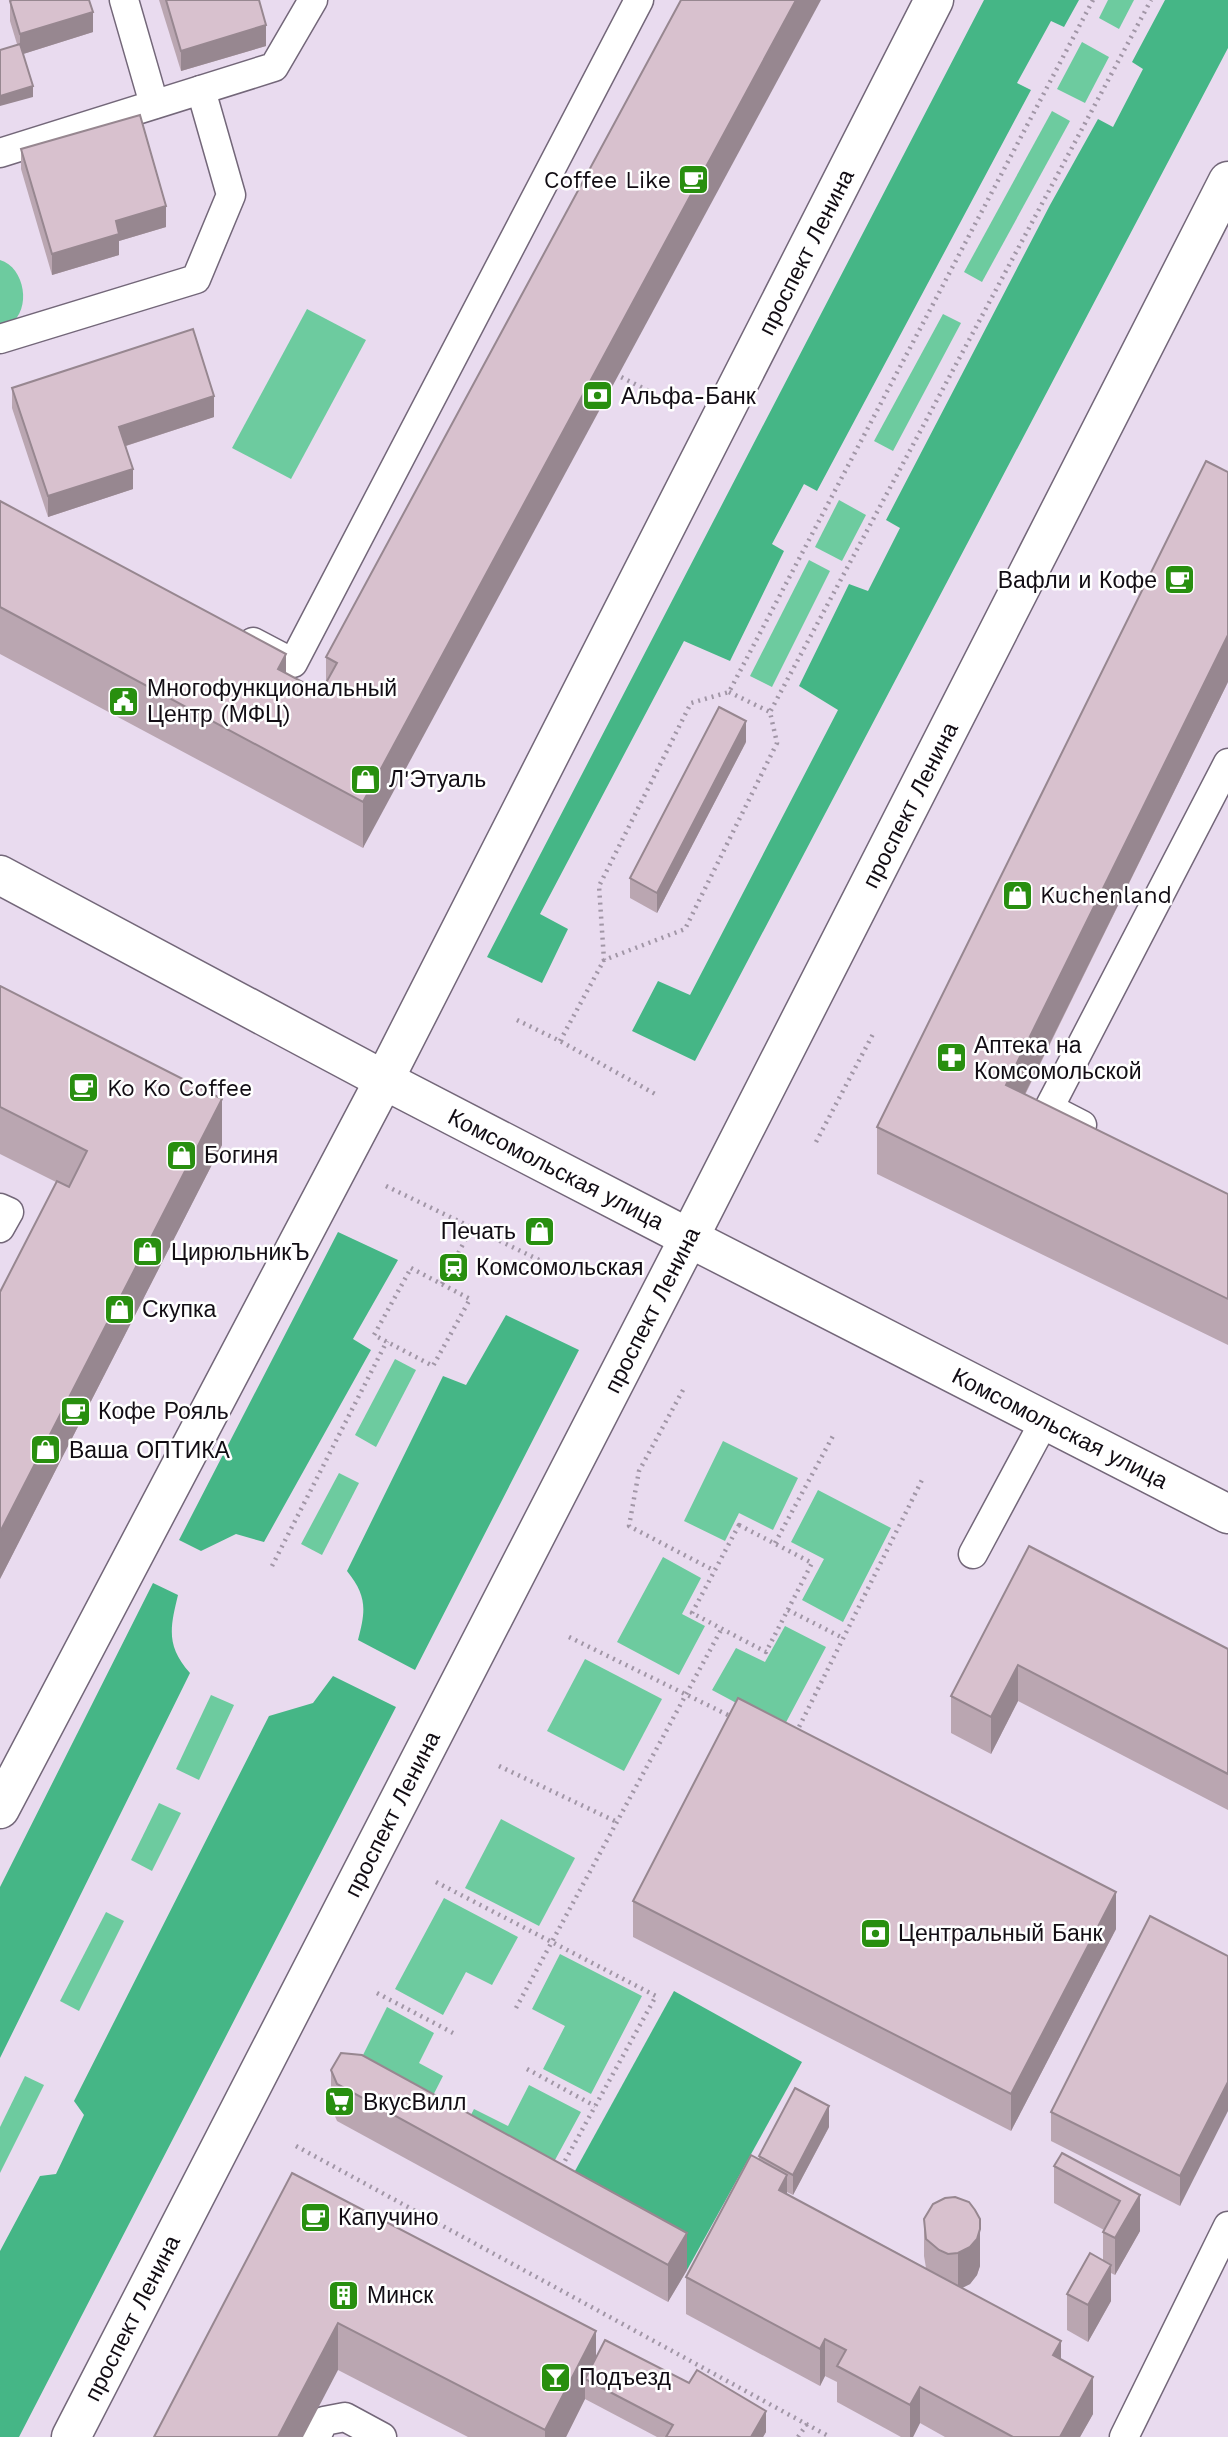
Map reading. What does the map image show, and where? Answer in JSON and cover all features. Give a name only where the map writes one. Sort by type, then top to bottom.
[{"type":"main road","name":"проспект Ленина","points":[[0,1809],[384,1080],[934,0]]},
{"type":"main road","name":"проспект Ленина","points":[[71,2437],[689,1238],[1228,181]]},
{"type":"main road","name":"Комсомольская улица","points":[[0,875],[384,1080],[1228,1514]]},
{"type":"lane","points":[[124,0],[154,104]]},
{"type":"lane","points":[[0,153],[274,67],[313,0]]},
{"type":"lane","points":[[232,631],[293,663],[639,0]]},
{"type":"lane","points":[[0,339],[196,279],[231,195],[201,90]]},
{"type":"lane","points":[[1108,1139],[1049,1108],[1228,763]]},
{"type":"lane","points":[[0,1208],[9,1212],[0,1228]]},
{"type":"lane","points":[[973,1554],[1045,1420]]},
{"type":"lane","points":[[1124,2437],[1228,2226]]},
{"type":"lane","points":[[316,2437],[324,2421],[345,2417],[382,2437]]},
{"type":"path","points":[[729,692],[1093,0]]},
{"type":"path","points":[[604,960],[685,929],[777,743],[770,712],[1151,0]]},
{"type":"path","points":[[607,370],[655,394]]},
{"type":"path","points":[[560,1041],[604,960],[599,886],[691,703],[729,692],[770,712]]},
{"type":"path","points":[[517,1020],[657,1095]]},
{"type":"path","points":[[816,1142],[873,1034]]},
{"type":"path","points":[[386,1186],[562,1271]]},
{"type":"path","points":[[442,1284],[472,1227]]},
{"type":"path","points":[[411,1268],[470,1298],[433,1366],[387,1341],[374,1335],[411,1268]]},
{"type":"path","points":[[272,1566],[387,1341]]},
{"type":"path","points":[[683,1390],[639,1471],[629,1525],[715,1571]]},
{"type":"path","points":[[775,1543],[834,1434]]},
{"type":"path","points":[[795,1734],[922,1480]]},
{"type":"path","points":[[739,1525],[812,1563],[766,1652],[692,1613],[715,1571],[739,1525]]},
{"type":"path","points":[[788,1609],[843,1638]]},
{"type":"path","points":[[516,2008],[722,1628]]},
{"type":"path","points":[[569,1637],[743,1723]]},
{"type":"path","points":[[499,1766],[617,1822]]},
{"type":"path","points":[[436,1882],[656,1996],[557,2175]]},
{"type":"path","points":[[377,1993],[453,2033]]},
{"type":"path","points":[[527,2069],[595,2106]]},
{"type":"path","points":[[296,2146],[830,2437]]},
{"type":"path","points":[[798,2437],[807,2424]]},
{"type":"green space","points":[[984,0],[1079,0],[1064,27],[1051,21],[1017,83],[1031,90],[817,491],[804,484],[772,544],[784,551],[730,661],[684,641],[540,914],[568,929],[542,983],[487,957]]},
{"type":"green space","points":[[1108,0],[1134,0],[1119,29],[1099,18]]},
{"type":"green space","points":[[1165,0],[1228,0],[1228,48],[695,1061],[632,1031],[658,981],[690,995],[838,710],[799,686],[849,584],[868,591],[900,528],[886,520],[1050,205],[1098,119],[1113,127],[1143,69],[1132,62]]},
{"type":"green space","points":[[1082,42],[1109,57],[1085,103],[1057,89]]},
{"type":"green space","points":[[1052,111],[1070,121],[982,282],[964,272]]},
{"type":"green space","points":[[0,260],[15,271],[23,289],[23,299],[17,318],[0,329]]},
{"type":"green space","points":[[307,309],[366,340],[291,479],[232,448]]},
{"type":"green space","points":[[943,314],[961,323],[893,451],[874,441]]},
{"type":"green space","points":[[839,500],[866,515],[842,561],[815,547]]},
{"type":"green space","points":[[809,560],[830,571],[772,687],[750,676]]},
{"type":"green space","points":[[338,1232],[398,1260],[353,1339],[371,1350],[264,1542],[236,1534],[201,1551],[179,1540]]},
{"type":"green space","points":[[506,1315],[579,1350],[415,1670],[358,1640],[363,1604],[358,1588],[347,1571],[443,1376],[466,1385]]},
{"type":"green space","points":[[395,1359],[416,1370],[376,1447],[355,1435]]},
{"type":"green space","points":[[723,1441],[798,1478],[773,1530],[739,1513],[725,1541],[684,1521]]},
{"type":"green space","points":[[339,1473],[359,1483],[322,1555],[301,1544]]},
{"type":"green space","points":[[818,1490],[891,1528],[843,1622],[802,1600],[824,1559],[791,1542]]},
{"type":"green space","points":[[663,1557],[701,1578],[682,1614],[705,1626],[679,1675],[617,1642]]},
{"type":"green space","points":[[153,1583],[178,1595],[172,1636],[177,1654],[190,1673],[0,2058],[0,1887]]},
{"type":"green space","points":[[785,1626],[826,1647],[783,1728],[712,1690],[736,1648],[765,1662]]},
{"type":"green space","points":[[585,1659],[662,1699],[624,1771],[547,1731]]},
{"type":"green space","points":[[333,1676],[396,1707],[19,2437],[0,2437],[0,2251],[40,2176],[56,2174],[84,2115],[74,2101],[269,1716],[313,1703]]},
{"type":"green space","points":[[211,1695],[234,1705],[199,1780],[176,1769]]},
{"type":"green space","points":[[159,1803],[181,1813],[152,1871],[131,1860]]},
{"type":"green space","points":[[501,1819],[575,1858],[539,1926],[465,1888]]},
{"type":"green space","points":[[444,1898],[518,1937],[492,1985],[466,1972],[443,2015],[395,1989]]},
{"type":"green space","points":[[106,1912],[124,1921],[79,2011],[60,2001]]},
{"type":"green space","points":[[560,1954],[642,1996],[591,2094],[543,2069],[565,2026],[532,2009]]},
{"type":"green space","points":[[674,1991],[802,2062],[687,2270],[559,2200]]},
{"type":"green space","points":[[387,2007],[434,2033],[419,2063],[443,2076],[423,2115],[350,2081]]},
{"type":"green space","points":[[25,2076],[44,2085],[0,2173],[0,2127]]},
{"type":"green space","points":[[529,2085],[581,2112],[542,2184],[458,2140],[474,2109],[508,2126]]},
{"type":"building","points":[[89,0],[93,12],[20,34],[10,1]]},
{"type":"building","points":[[166,0],[259,0],[266,25],[181,51]]},
{"type":"building","points":[[681,0],[796,0],[363,802],[0,607],[0,501],[286,654],[278,669],[321,692],[337,663],[326,657]]},
{"type":"building","points":[[20,44],[33,86],[0,96],[0,50]]},
{"type":"building","points":[[140,115],[166,206],[116,221],[119,234],[52,254],[21,149]]},
{"type":"building","points":[[193,329],[214,396],[119,427],[133,469],[48,496],[12,388]]},
{"type":"building","points":[[1206,461],[1228,472],[1228,635],[1006,1085],[1228,1194],[1228,1299],[877,1127]]},
{"type":"building","points":[[719,707],[746,721],[657,893],[630,878]]},
{"type":"building","points":[[0,986],[222,1099],[0,1532],[0,1292],[57,1181],[69,1187],[87,1151],[0,1107]]},
{"type":"building","points":[[1029,1546],[1228,1649],[1228,1774],[1018,1665],[991,1717],[951,1696]]},
{"type":"building","name":"Центральный Банк","points":[[738,1698],[1116,1892],[1011,2094],[633,1901]]},
{"type":"building","points":[[1150,1916],[1228,1956],[1228,2082],[1180,2176],[1051,2112]]},
{"type":"building","points":[[341,2053],[362,2055],[687,2233],[668,2265],[337,2084],[331,2070]]},
{"type":"building","points":[[795,2088],[829,2106],[793,2175],[759,2156]]},
{"type":"building","points":[[1062,2153],[1140,2195],[1115,2238],[1103,2232],[1120,2201],[1054,2166]]},
{"type":"building","points":[[751,2155],[787,2175],[779,2190],[1061,2341],[1053,2355],[1093,2377],[1060,2437],[1013,2437],[920,2387],[910,2405],[837,2366],[846,2350],[825,2339],[820,2349],[686,2277]]},
{"type":"building","name":"Минск","points":[[292,2173],[596,2331],[545,2430],[338,2323],[278,2437],[154,2437]]},
{"type":"building","points":[[955,2197],[969,2202],[980,2219],[980,2229],[977,2239],[970,2247],[948,2254],[926,2239],[924,2219],[933,2204]]},
{"type":"building","points":[[1090,2253],[1111,2265],[1088,2305],[1067,2294]]},
{"type":"building","points":[[605,2340],[689,2383],[697,2370],[766,2411],[751,2437],[666,2437],[673,2425],[585,2379]]},
{"type":"place","name":"Coffee Like","points":[[694,180]]},
{"type":"place","name":"Альфа-Банк","points":[[598,396]]},
{"type":"place","name":"Вафли и Кофе","points":[[1180,580]]},
{"type":"place","name":"Многофункциональный Центр (МФЦ)","points":[[124,701]]},
{"type":"place","name":"Л'Этуаль","points":[[366,779]]},
{"type":"place","name":"Kuchenland","points":[[1017,895]]},
{"type":"place","name":"Аптека на Комсомольской","points":[[951,1058]]},
{"type":"place","name":"Ko Ko Coffee","points":[[84,1088]]},
{"type":"place","name":"Богиня","points":[[181,1155]]},
{"type":"place","name":"Печать","points":[[539,1231]]},
{"type":"place","name":"ЦирюльникЪ","points":[[148,1252]]},
{"type":"place","name":"Комсомольская","points":[[453,1267]]},
{"type":"place","name":"Скупка","points":[[119,1309]]},
{"type":"place","name":"Кофе Рояль","points":[[75,1411]]},
{"type":"place","name":"Ваша ОПТИКА","points":[[46,1450]]},
{"type":"place","name":"Центральный Банк","points":[[875,1933]]},
{"type":"place","name":"ВкусВилл","points":[[340,2102]]},
{"type":"place","name":"Капучино","points":[[315,2217]]},
{"type":"place","name":"Минск","points":[[344,2295]]},
{"type":"place","name":"Подъезд","points":[[556,2377]]}]
